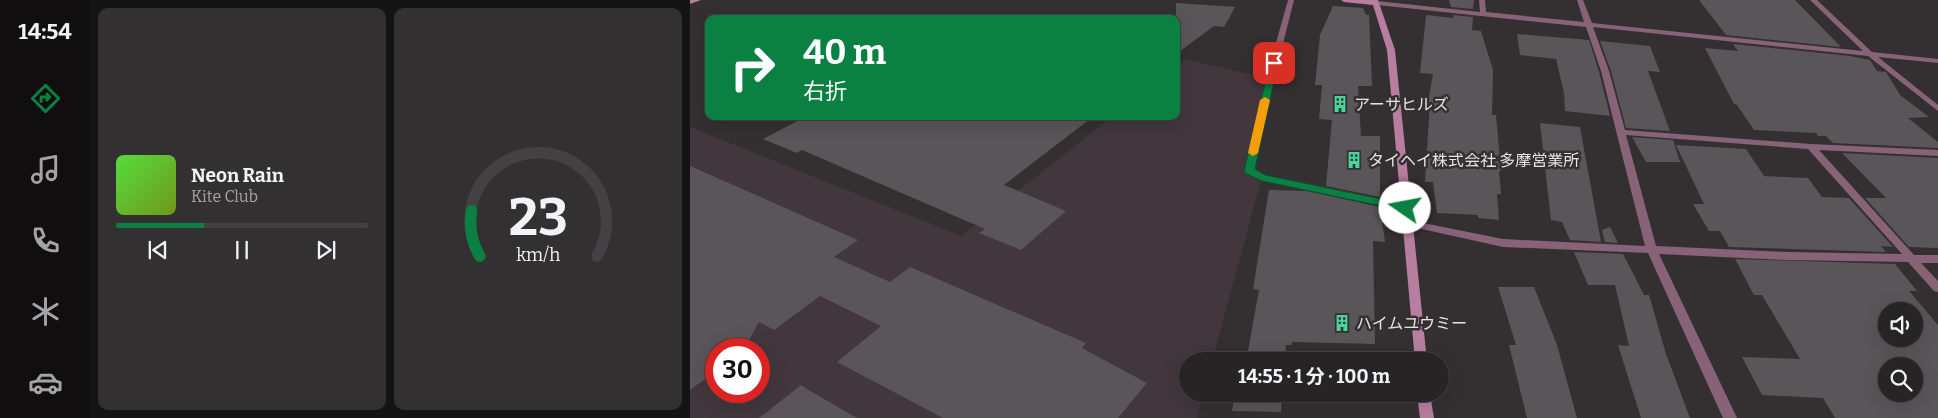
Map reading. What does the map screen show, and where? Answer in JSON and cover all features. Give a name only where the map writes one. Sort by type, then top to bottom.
[{"type":"street","points":[[690,2],[698,0]]},
{"type":"street","points":[[1290,0],[1249,171],[1262,177],[1405,208]]},
{"type":"street","points":[[1344,0],[1938,61]]},
{"type":"street","points":[[1482,0],[1483,13]]},
{"type":"street","points":[[1580,0],[1590,24],[1622,132],[1652,251],[1730,418]]},
{"type":"street","points":[[1814,0],[1871,55],[1938,109]]},
{"type":"street","points":[[1376,2],[1391,50],[1420,352]]},
{"type":"street","points":[[1622,132],[1811,147],[1938,153]]},
{"type":"street","points":[[1811,147],[1938,288]]},
{"type":"street","points":[[1408,223],[1503,243],[1787,256],[1938,259]]},
{"type":"street","points":[[1425,402],[1427,418]]},
{"type":"shaded area","points":[[1185,59],[1270,79],[1249,170],[1262,177],[1214,352],[1179,352],[1179,402],[1201,402],[1197,418],[690,418],[690,127],[961,236],[1108,120],[1180,120],[1180,63]]},
{"type":"building","points":[[1449,0],[1474,0],[1473,9],[1451,7]]},
{"type":"building","points":[[1699,0],[1795,0],[1841,47],[1726,35]]},
{"type":"building","points":[[1176,3],[1235,7],[1224,27],[1214,26],[1180,51],[1180,15],[1176,15]]},
{"type":"building","points":[[1333,6],[1363,8],[1366,15],[1369,15],[1372,86],[1358,86],[1361,136],[1380,136],[1380,197],[1326,186],[1332,120],[1319,119],[1322,85],[1315,85],[1320,35]]},
{"type":"building","points":[[1426,15],[1453,18],[1453,15],[1473,17],[1472,30],[1481,31],[1493,70],[1492,115],[1496,115],[1501,171],[1499,171],[1501,194],[1497,194],[1499,220],[1478,218],[1478,215],[1437,213],[1433,182],[1425,182],[1430,102],[1428,102],[1433,74],[1420,73]]},
{"type":"building","points":[[1517,34],[1589,40],[1610,116],[1565,111],[1564,93],[1556,59],[1520,55]]},
{"type":"building","points":[[1600,41],[1650,46],[1660,72],[1648,71],[1670,131],[1626,128],[1611,71]]},
{"type":"building","points":[[1733,44],[1850,56],[1870,60],[1877,71],[1886,72],[1900,95],[1929,117],[1908,118],[1938,142],[1938,148],[1833,143],[1826,136],[1818,136],[1816,133],[1754,130],[1737,105],[1734,104],[1705,48],[1738,51]]},
{"type":"building","points":[[799,120],[1089,120],[1004,185],[1066,211],[1021,250],[979,233],[985,229],[802,150],[797,153],[763,139]]},
{"type":"building","points":[[1540,123],[1580,127],[1601,242],[1570,240],[1562,222],[1551,220]]},
{"type":"building","points":[[1632,137],[1673,140],[1680,162],[1646,162]]},
{"type":"building","points":[[1676,145],[1746,149],[1764,176],[1808,178],[1822,197],[1849,198],[1893,247],[1881,246],[1886,252],[1729,247],[1720,231],[1709,231],[1693,204],[1704,204]]},
{"type":"building","points":[[1842,153],[1938,158],[1938,248],[1909,247],[1865,198],[1886,198]]},
{"type":"building","points":[[690,166],[858,240],[834,257],[890,282],[910,267],[1086,343],[1082,348],[1147,383],[1118,418],[943,418],[837,362],[881,326],[820,296],[774,330],[759,322],[750,338],[705,338],[705,379],[690,390]]},
{"type":"building","points":[[1269,190],[1307,191],[1380,207],[1385,242],[1373,241],[1375,344],[1292,342],[1292,345],[1286,345],[1286,352],[1241,352],[1248,351],[1259,290],[1253,289]]},
{"type":"building","points":[[1610,227],[1618,243],[1605,242],[1602,230]]},
{"type":"building","points":[[1574,252],[1623,254],[1644,295],[1649,295],[1666,354],[1690,418],[1641,418],[1618,345],[1629,346],[1615,285],[1588,285]]},
{"type":"building","points":[[1735,259],[1895,264],[1917,291],[1909,291],[1918,302],[1878,302],[1878,347],[1923,347],[1923,307],[1938,325],[1938,418],[1835,418],[1823,398],[1762,395],[1742,357],[1800,359],[1762,295],[1754,295]]},
{"type":"building","points":[[1498,287],[1534,287],[1557,345],[1577,418],[1527,418],[1509,345],[1516,345]]},
{"type":"building","points":[[801,385],[812,392],[857,418],[759,418]]},
{"type":"building","points":[[1234,402],[1282,402],[1281,412],[1232,411]]},
{"type":"slow traffic","points":[[1253,153],[1265,100]]},
{"type":"place","name":"アーサヒルズ","points":[[1340,104]]},
{"type":"place","name":"タイヘイ株式会社 多摩営業所","points":[[1354,160]]},
{"type":"place","name":"ハイムユウミー","points":[[1342,323]]},
{"type":"route","points":[[1274,63],[1249,171],[1262,177],[1405,208]]}]
